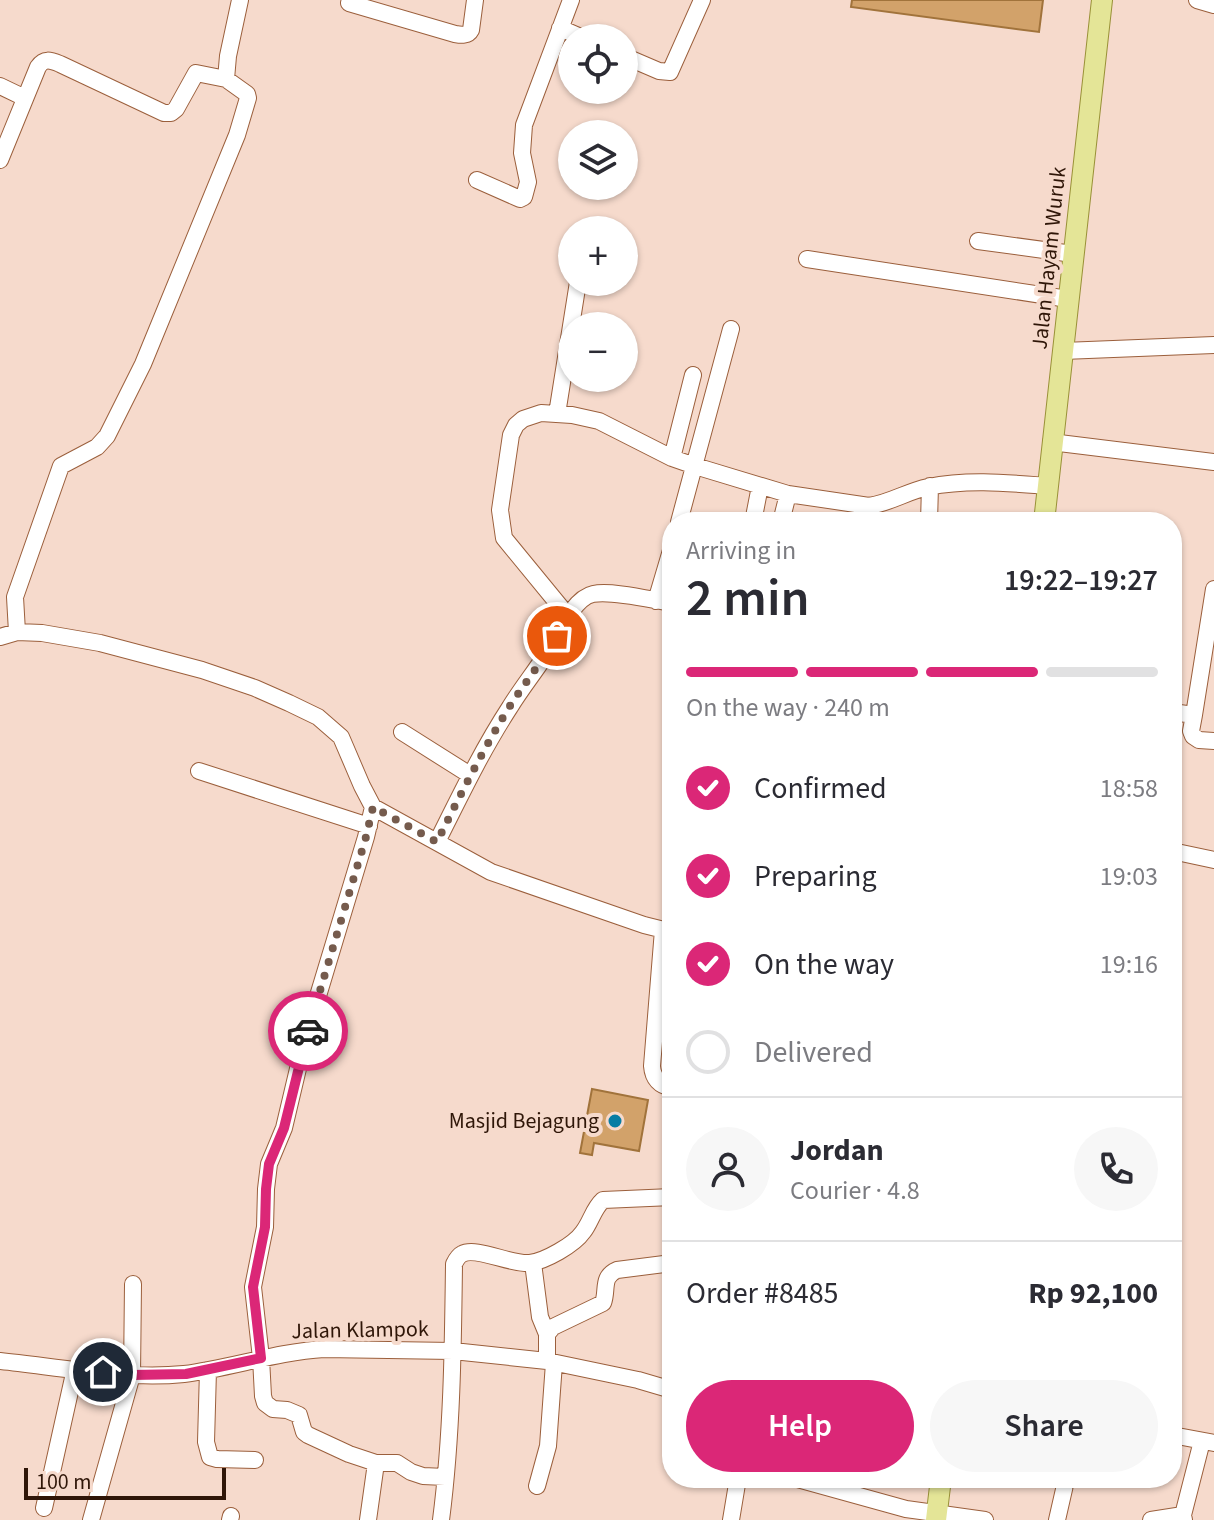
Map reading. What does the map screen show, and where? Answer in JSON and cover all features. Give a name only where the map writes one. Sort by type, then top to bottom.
[{"type":"main road","name":"Jalan Hayam Wuruk","points":[[1045,512],[1102,0]]},
{"type":"main road","points":[[936,1517],[940,1488]]},
{"type":"street","points":[[226,79],[240,0]]},
{"type":"street","points":[[346,1],[464,35],[471,30],[475,0]]},
{"type":"street","points":[[562,24],[571,0]]},
{"type":"street","points":[[638,62],[666,73],[671,71],[702,0]]},
{"type":"street","points":[[1197,0],[1214,5]]},
{"type":"street","points":[[477,180],[520,199],[524,197],[528,180],[522,153],[523,132],[558,34]]},
{"type":"street","points":[[0,160],[42,61],[49,60],[164,113],[176,109],[195,73],[226,79],[247,94],[237,135],[143,364],[107,436],[97,447],[61,466],[15,597],[17,632]]},
{"type":"street","points":[[0,86],[25,98]]},
{"type":"street","points":[[978,241],[1073,254]]},
{"type":"street","points":[[807,259],[1068,299]]},
{"type":"street","points":[[557,414],[576,296]]},
{"type":"street","points":[[682,512],[731,329]]},
{"type":"street","points":[[1063,351],[1214,345]]},
{"type":"street","points":[[672,458],[693,375]]},
{"type":"street","points":[[568,616],[504,538],[500,510],[511,435],[516,425],[532,415],[557,414],[599,421],[672,458],[695,466],[788,494],[869,506],[930,486],[983,481],[1047,486]]},
{"type":"street","points":[[1051,442],[1214,462]]},
{"type":"street","points":[[755,512],[760,486]]},
{"type":"street","points":[[929,512],[930,486]]},
{"type":"street","points":[[784,512],[788,494]]},
{"type":"street","points":[[1214,589],[1191,731],[1199,740],[1214,741]]},
{"type":"street","points":[[437,842],[470,775],[510,707],[546,656],[568,616],[584,598],[592,594],[611,594],[662,602]]},
{"type":"street","points":[[0,637],[17,632],[60,635],[152,656],[255,688],[289,703],[318,717],[341,737],[373,807],[491,872],[662,930]]},
{"type":"street","points":[[1182,713],[1194,715]]},
{"type":"street","points":[[402,732],[470,775]]},
{"type":"street","points":[[199,771],[369,826]]},
{"type":"street","points":[[373,807],[305,1039],[284,1128],[269,1164],[265,1227],[253,1287],[263,1396],[265,1403],[273,1409],[299,1415],[304,1432],[308,1435],[349,1454],[376,1463],[400,1463],[411,1472],[423,1476],[445,1477]]},
{"type":"street","points":[[1182,853],[1214,860]]},
{"type":"street","points":[[662,982],[652,1074],[662,1085]]},
{"type":"street","points":[[441,1520],[453,1351],[454,1264],[459,1256],[474,1252],[533,1263],[564,1248],[584,1232],[603,1200],[662,1197]]},
{"type":"street","points":[[533,1263],[550,1362],[548,1446],[537,1486]]},
{"type":"street","points":[[547,1334],[553,1327],[603,1303],[606,1278],[610,1273],[662,1264]]},
{"type":"street","points":[[91,1520],[132,1375],[133,1284]]},
{"type":"street","name":"Jalan Klampok","points":[[0,1361],[132,1375],[163,1375],[208,1370],[303,1350],[453,1351],[550,1362],[662,1387]]},
{"type":"street","points":[[44,1508],[75,1369]]},
{"type":"street","points":[[208,1370],[206,1442],[210,1457],[255,1460]]},
{"type":"street","points":[[1151,1520],[1183,1517],[1208,1442],[1182,1437]]},
{"type":"street","points":[[368,1520],[376,1463]]},
{"type":"street","points":[[731,1520],[736,1488]]},
{"type":"street","points":[[829,1488],[936,1517],[985,1520]]},
{"type":"street","points":[[1057,1520],[1064,1488]]},
{"type":"building","points":[[852,0],[1043,0],[1039,32],[851,7]]},
{"type":"building","name":"Masjid Bejagung","points":[[592,1089],[648,1100],[639,1151],[594,1143],[592,1155],[580,1153]]},
{"type":"way so far","points":[[308,1031],[373,807],[437,842],[470,775],[557,636]]},
{"type":"place","name":"Masjid Bejagung","points":[[615,1121]]},
{"type":"route","points":[[103,1372],[186,1374],[261,1358],[253,1287],[267,1212],[269,1164],[284,1128],[308,1031]]}]
